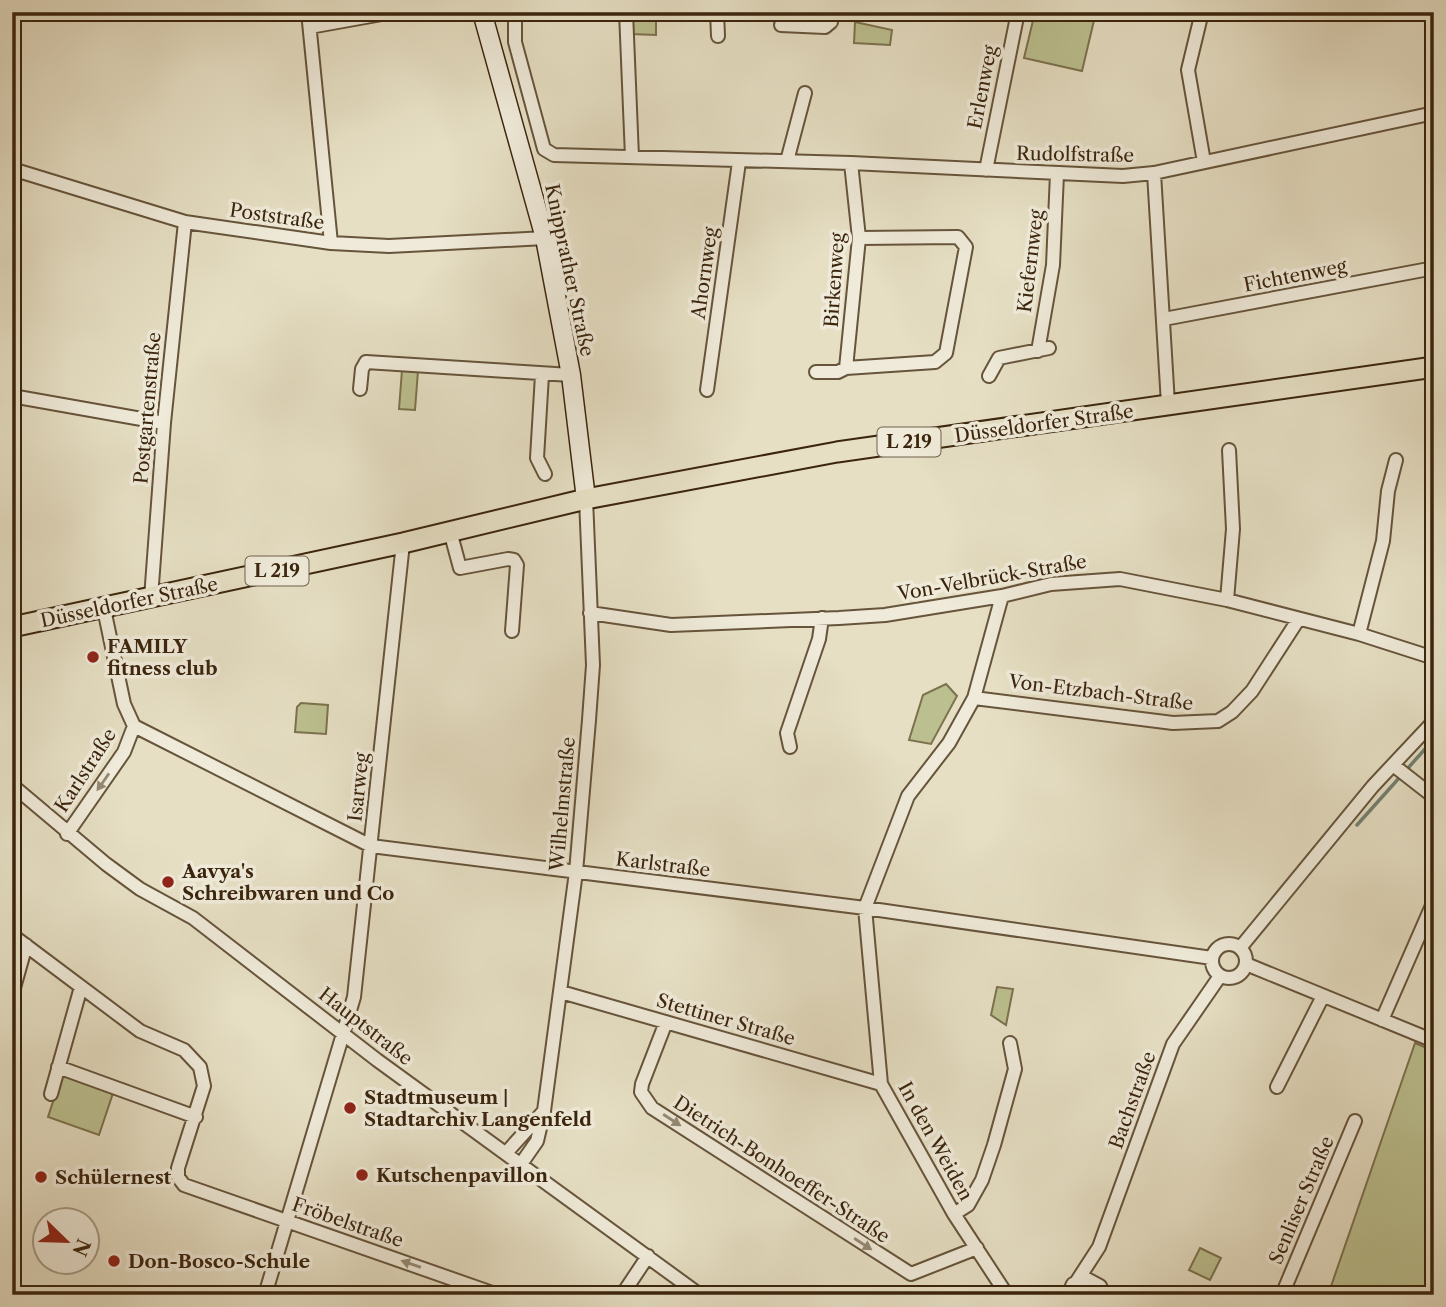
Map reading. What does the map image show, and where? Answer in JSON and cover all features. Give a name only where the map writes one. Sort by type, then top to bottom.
[{"type":"main road","name":"Knipprather Straße","points":[[482,12],[545,238],[571,375],[586,499]]},
{"type":"main road","name":"Düsseldorfer Straße","points":[[12,627],[403,543],[586,499],[837,452],[1434,367]]},
{"type":"street","points":[[308,12],[331,243]]},
{"type":"street","points":[[310,27],[393,12]]},
{"type":"street","name":"Rudolfstraße","points":[[515,12],[515,42],[544,149],[554,155],[851,163],[1123,176],[1154,173],[1434,113]]},
{"type":"street","points":[[625,12],[632,157]]},
{"type":"street","points":[[717,12],[718,36]]},
{"type":"street","points":[[781,25],[825,27],[831,22],[829,12]]},
{"type":"street","name":"Erlenweg","points":[[986,170],[1018,12]]},
{"type":"street","points":[[1202,12],[1188,71],[1204,162]]},
{"type":"street","points":[[787,161],[805,93]]},
{"type":"street","name":"Ahornweg","points":[[707,390],[739,162]]},
{"type":"street","name":"Birkenweg","points":[[846,368],[859,237],[851,163]]},
{"type":"street","name":"Poststraße","points":[[12,169],[185,222],[331,243],[389,246],[545,238]]},
{"type":"street","points":[[1154,173],[1168,404]]},
{"type":"street","name":"Kiefernweg","points":[[989,376],[999,358],[1044,350],[1053,265],[1057,174]]},
{"type":"street","name":"Postgartenstraße","points":[[151,598],[164,423],[185,222]]},
{"type":"street","points":[[816,372],[935,362],[946,354],[966,247],[958,237],[859,237]]},
{"type":"street","name":"Fichtenweg","points":[[1164,319],[1434,268]]},
{"type":"street","points":[[359,389],[362,369],[366,362],[571,375]]},
{"type":"street","points":[[542,374],[537,458],[545,474]]},
{"type":"street","points":[[12,396],[164,423]]},
{"type":"street","points":[[1227,600],[1233,529],[1229,450]]},
{"type":"street","points":[[1359,634],[1380,554],[1388,491],[1396,460]]},
{"type":"street","name":"Wilhelmstraße","points":[[521,1164],[537,1140],[544,1111],[576,872],[593,665],[586,499]]},
{"type":"street","points":[[450,531],[460,568],[514,560],[517,565],[512,631]]},
{"type":"street","name":"Isarweg","points":[[265,1295],[354,998],[403,543]]},
{"type":"street","name":"Von-Velbrück-Straße","points":[[590,613],[671,625],[885,615],[1002,596],[1051,584],[1096,579],[1123,580],[1227,600],[1359,634],[1434,658]]},
{"type":"street","points":[[865,908],[908,796],[949,743],[975,698],[1002,596]]},
{"type":"street","name":"Karlstraße","points":[[104,609],[124,704],[134,726],[371,846],[865,908],[1212,958]]},
{"type":"street","points":[[790,747],[787,733],[820,639],[822,618]]},
{"type":"street","name":"Von-Etzbach-Straße","points":[[975,698],[1172,723],[1218,721],[1233,712],[1252,691],[1298,620]]},
{"type":"street","points":[[1240,948],[1434,720]]},
{"type":"street","name":"Karlstraße","points":[[66,834],[124,752],[134,726]]},
{"type":"street","points":[[1393,765],[1434,797]]},
{"type":"street","name":"Hauptstraße","points":[[12,785],[66,834],[140,889],[194,918],[345,1034],[700,1295]]},
{"type":"street","points":[[1382,1020],[1434,901]]},
{"type":"street","name":"In den Weiden","points":[[865,908],[881,1084],[954,1214],[1007,1295]]},
{"type":"street","points":[[12,935],[140,1031],[175,1045],[195,1060],[203,1076],[204,1086],[196,1117],[58,1067]]},
{"type":"street","points":[[12,995],[26,945]]},
{"type":"street","points":[[1240,948],[1223,945],[1212,958],[1212,965],[1220,975],[1227,978],[1239,975],[1246,964]]},
{"type":"street","points":[[1240,948],[1246,964],[1434,1041]]},
{"type":"street","name":"Bachstraße","points":[[1068,1295],[1099,1247],[1173,1044],[1220,975]]},
{"type":"street","points":[[51,1094],[81,987]]},
{"type":"street","name":"Stettiner Straße","points":[[561,992],[881,1084]]},
{"type":"street","points":[[1277,1087],[1323,996]]},
{"type":"street","name":"Dietrich-Bonhoeffer-Straße","points":[[666,1022],[642,1084],[641,1092],[652,1108],[911,1274],[977,1248]]},
{"type":"street","points":[[954,1214],[968,1205],[982,1180],[994,1145],[1015,1069],[1010,1043]]},
{"type":"street","points":[[506,1153],[544,1111]]},
{"type":"street","name":"Fröbelstraße","points":[[196,1117],[177,1173],[184,1185],[498,1295]]},
{"type":"street","name":"Senliser Straße","points":[[1282,1295],[1354,1121]]},
{"type":"street","name":"Bachstraße","points":[[1099,1247],[1104,1292]]},
{"type":"street","points":[[622,1295],[648,1256]]},
{"type":"street","points":[[1077,1281],[1091,1280],[1104,1292]]},
{"type":"green space","points":[[631,12],[656,12],[656,35],[631,34]]},
{"type":"green space","points":[[1035,12],[1096,12],[1082,71],[1024,58]]},
{"type":"green space","points":[[855,22],[892,30],[890,45],[854,43]]},
{"type":"green space","points":[[402,370],[418,371],[415,410],[399,409]]},
{"type":"green space","points":[[946,684],[957,696],[931,744],[909,740],[923,695]]},
{"type":"green space","points":[[301,703],[328,705],[326,734],[295,732],[297,707]]},
{"type":"green space","points":[[997,987],[1013,989],[1006,1025],[991,1015]]},
{"type":"green space","points":[[1415,1043],[1434,1051],[1434,1295],[1328,1295]]},
{"type":"green space","points":[[62,1074],[113,1093],[99,1135],[48,1117]]},
{"type":"green space","points":[[1200,1248],[1221,1258],[1210,1280],[1189,1270]]},
{"type":"waterway","points":[[1357,825],[1434,739]]},
{"type":"place","name":"FAMILY fitness club","points":[[93,657]]},
{"type":"place","name":"Aavya's Schreibwaren und Co","points":[[168,882]]},
{"type":"place","name":"Stadtmuseum | Stadtarchiv Langenfeld","points":[[350,1108]]},
{"type":"place","name":"Kutschenpavillon","points":[[362,1175]]},
{"type":"place","name":"Schülernest","points":[[41,1177]]},
{"type":"place","name":"Don-Bosco-Schule","points":[[114,1261]]}]
